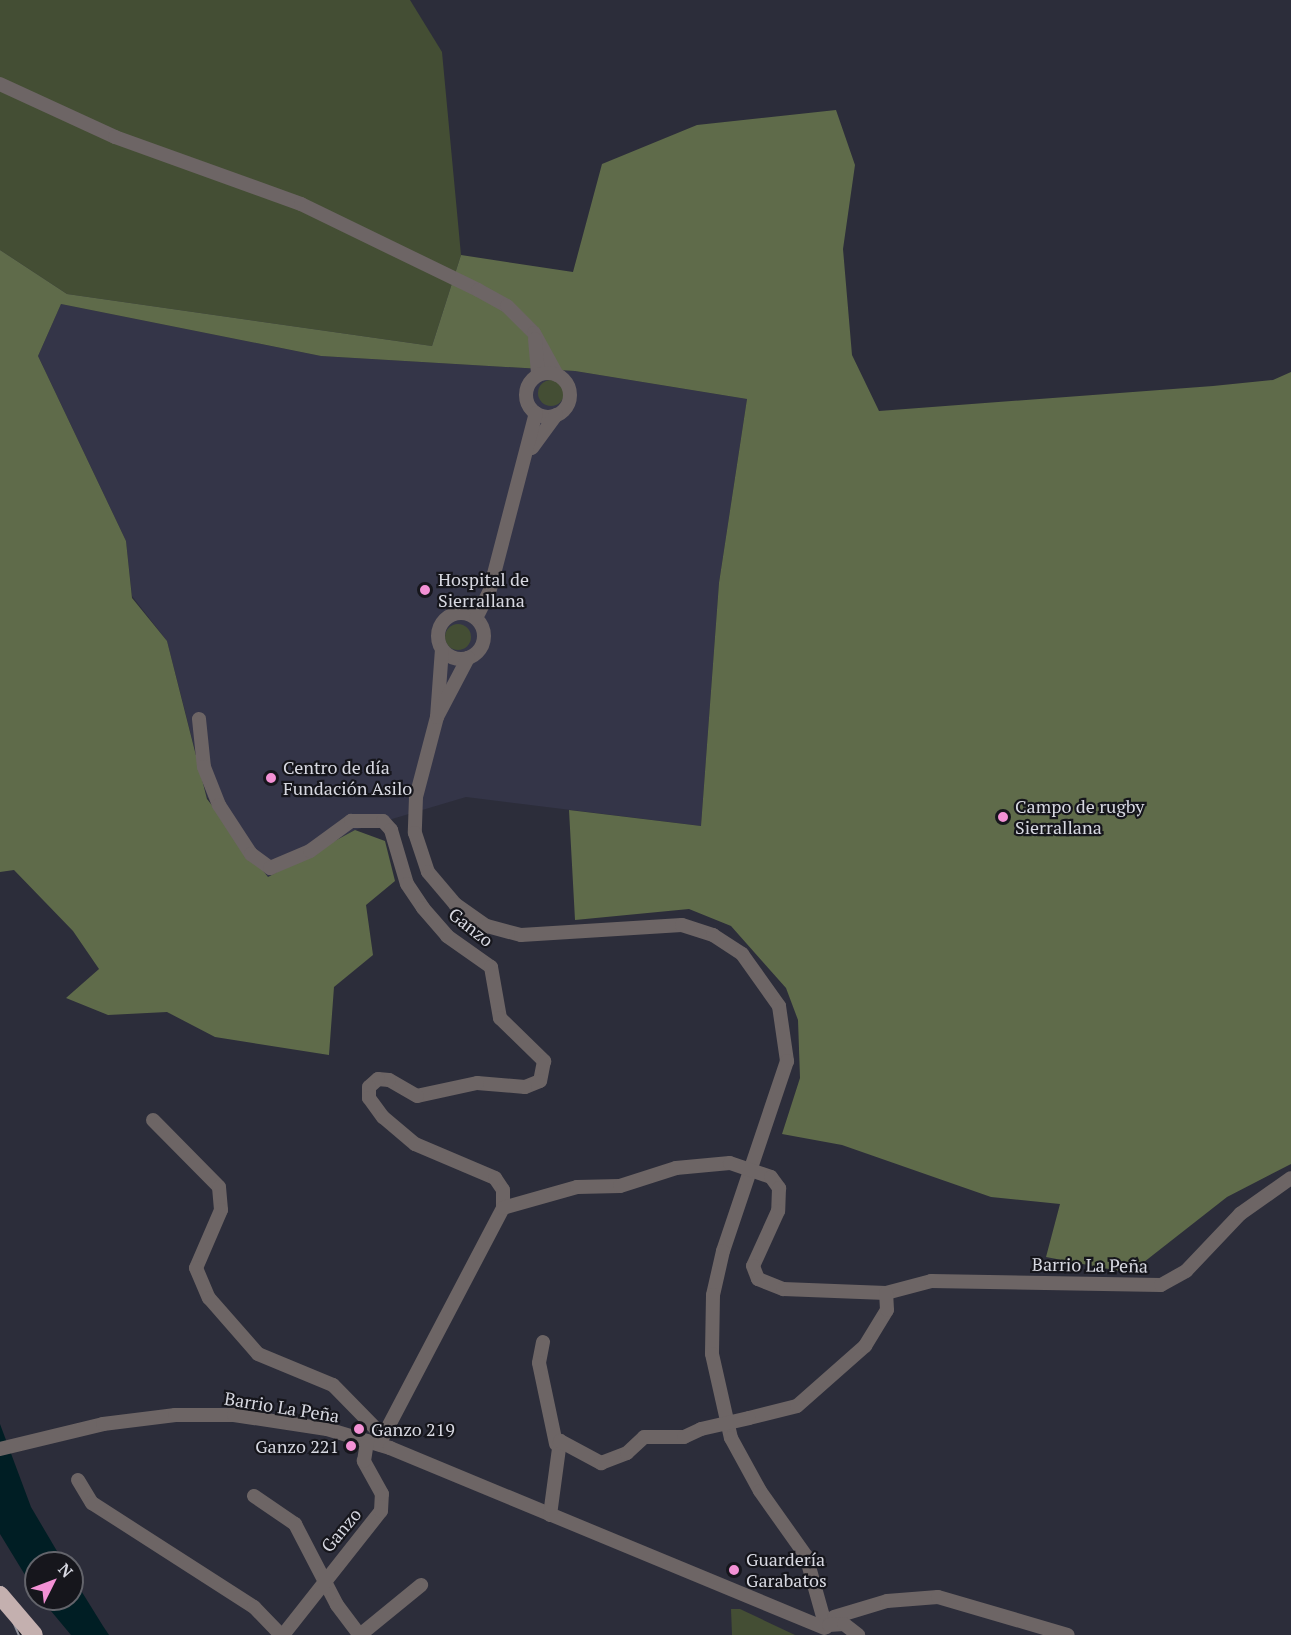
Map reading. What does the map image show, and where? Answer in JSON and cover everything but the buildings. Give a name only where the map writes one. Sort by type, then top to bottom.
[{"type":"highway","points":[[0,1595],[34,1635]]},
{"type":"street","points":[[0,84],[115,137],[301,204],[507,306],[534,333],[557,375],[567,384],[570,398],[523,459]]},
{"type":"street","points":[[437,717],[468,658],[484,639],[476,618],[489,593],[536,413],[526,395],[538,375],[534,333]]},
{"type":"street","points":[[538,375],[557,375]]},
{"type":"street","points":[[536,413],[556,415]]},
{"type":"street","points":[[476,618],[459,612],[447,616],[438,632],[441,656],[437,717],[416,796],[415,833],[428,872],[455,904],[487,926],[521,934],[682,925],[713,935],[765,979],[779,1006],[788,1044],[783,1080],[713,1295],[715,1379],[731,1438],[806,1556],[819,1595],[826,1627]]},
{"type":"street","points":[[441,656],[468,658]]},
{"type":"street","name":"Ganzo","points":[[199,719],[204,767],[219,805],[260,863],[270,868],[292,860],[351,821],[383,821],[391,830],[407,884],[423,908],[447,936],[491,967],[496,1011],[511,1033],[544,1061],[540,1080],[525,1087],[477,1083],[417,1096],[389,1080],[378,1079],[369,1087],[383,1117],[415,1144],[495,1178],[503,1190],[503,1208],[364,1461],[384,1503],[282,1635]]},
{"type":"street","points":[[153,1119],[219,1188],[221,1210],[196,1268],[209,1298],[258,1354],[333,1385],[377,1440]]},
{"type":"street","points":[[503,1208],[577,1187],[645,1182],[705,1162],[753,1168]]},
{"type":"street","name":"Barrio La Peña","points":[[753,1168],[771,1177],[781,1198],[753,1266],[758,1280],[783,1289],[886,1293],[931,1281],[1161,1284],[1186,1271],[1240,1214],[1291,1178]]},
{"type":"street","points":[[556,1444],[564,1440],[593,1462],[608,1462],[644,1437],[684,1437],[702,1429],[797,1406],[865,1346],[887,1310],[886,1293]]},
{"type":"street","points":[[543,1342],[539,1363],[556,1444],[558,1484],[550,1515]]},
{"type":"street","name":"Barrio La Peña","points":[[0,1449],[67,1432],[207,1414],[234,1415],[377,1440],[777,1610],[826,1627]]},
{"type":"street","points":[[78,1480],[92,1503],[254,1607],[282,1635]]},
{"type":"street","name":"Ganzo","points":[[254,1496],[295,1524],[327,1576]]},
{"type":"street","points":[[327,1576],[337,1605],[360,1635],[421,1585]]},
{"type":"street","points":[[798,1617],[819,1595]]},
{"type":"street","points":[[826,1627],[887,1601],[938,1597],[1068,1635]]},
{"type":"street","name":"Barrio La Peña","points":[[777,1610],[826,1627]]},
{"type":"street","points":[[826,1627],[858,1635]]},
{"type":"shaded area","points":[[0,0],[410,0],[442,52],[461,255],[432,346],[67,294],[0,250]]},
{"type":"shaded area","name":"Hospital de Sierrallana","points":[[61,304],[321,356],[575,371],[747,399],[719,583],[701,826],[466,797],[355,830],[268,877],[207,797],[167,641],[132,596],[126,541],[38,356]]},
{"type":"shaded area","points":[[551,380],[560,384],[564,393],[560,402],[551,406],[542,402],[538,393],[542,384]]},
{"type":"shaded area","points":[[458,624],[468,627],[471,637],[468,647],[458,650],[448,647],[445,637],[448,627]]},
{"type":"shaded area","points":[[0,1424],[31,1507],[57,1551],[24,1551],[24,1573],[0,1534]]},
{"type":"shaded area","points":[[84,1595],[109,1635],[71,1635],[51,1611],[84,1611]]},
{"type":"shaded area","points":[[731,1609],[740,1609],[795,1635],[732,1635]]},
{"type":"green space","points":[[836,110],[855,165],[843,249],[852,355],[879,411],[1213,386],[1273,380],[1291,372],[1291,1164],[1227,1197],[1130,1273],[1046,1257],[1060,1204],[991,1197],[842,1145],[782,1134],[800,1078],[798,1020],[786,988],[731,926],[689,909],[575,920],[569,810],[701,826],[719,583],[747,399],[575,371],[321,356],[61,304],[38,356],[126,541],[132,598],[167,641],[207,799],[268,877],[355,830],[385,841],[395,881],[366,905],[373,955],[334,987],[329,1055],[215,1037],[167,1012],[108,1015],[66,998],[99,969],[73,931],[14,870],[0,872],[0,250],[67,294],[432,346],[461,255],[573,272],[602,164],[697,125]]},
{"type":"railway","points":[[0,1587],[21,1635]]},
{"type":"place","name":"Hospital de Sierrallana","points":[[425,590]]},
{"type":"place","name":"Centro de día Fundación Asilo","points":[[271,778]]},
{"type":"place","name":"Campo de rugby Sierrallana","points":[[1003,817]]},
{"type":"place","name":"Ganzo 219","points":[[359,1429]]},
{"type":"place","name":"Ganzo 221","points":[[351,1446]]},
{"type":"place","name":"Guardería Garabatos","points":[[734,1570]]}]
